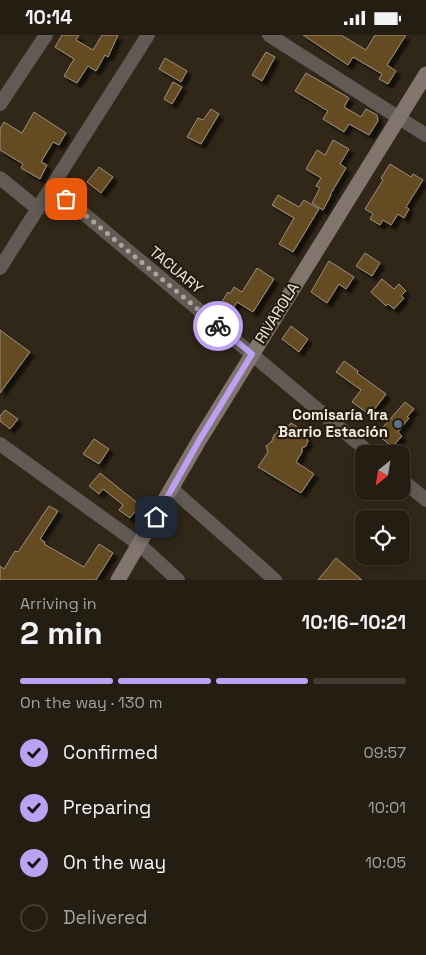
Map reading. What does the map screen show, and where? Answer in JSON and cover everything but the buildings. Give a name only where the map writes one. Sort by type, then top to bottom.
[{"type":"street","points":[[0,104],[46,35]]},
{"type":"street","points":[[0,269],[148,35]]},
{"type":"street","points":[[269,35],[426,135]]},
{"type":"street","name":"RIVAROLA","points":[[118,580],[200,439],[426,74]]},
{"type":"street","points":[[0,178],[38,209]]},
{"type":"street","name":"TACUARY","points":[[52,187],[360,445]]},
{"type":"street","points":[[0,444],[140,545],[178,580]]},
{"type":"street","points":[[410,487],[426,500]]},
{"type":"street","points":[[172,489],[275,580]]},
{"type":"way so far","points":[[66,199],[218,326]]},
{"type":"place","name":"Comisaría 1ra Barrio Estación","points":[[398,424]]},
{"type":"route","points":[[156,517],[200,439],[252,354],[218,326]]}]
